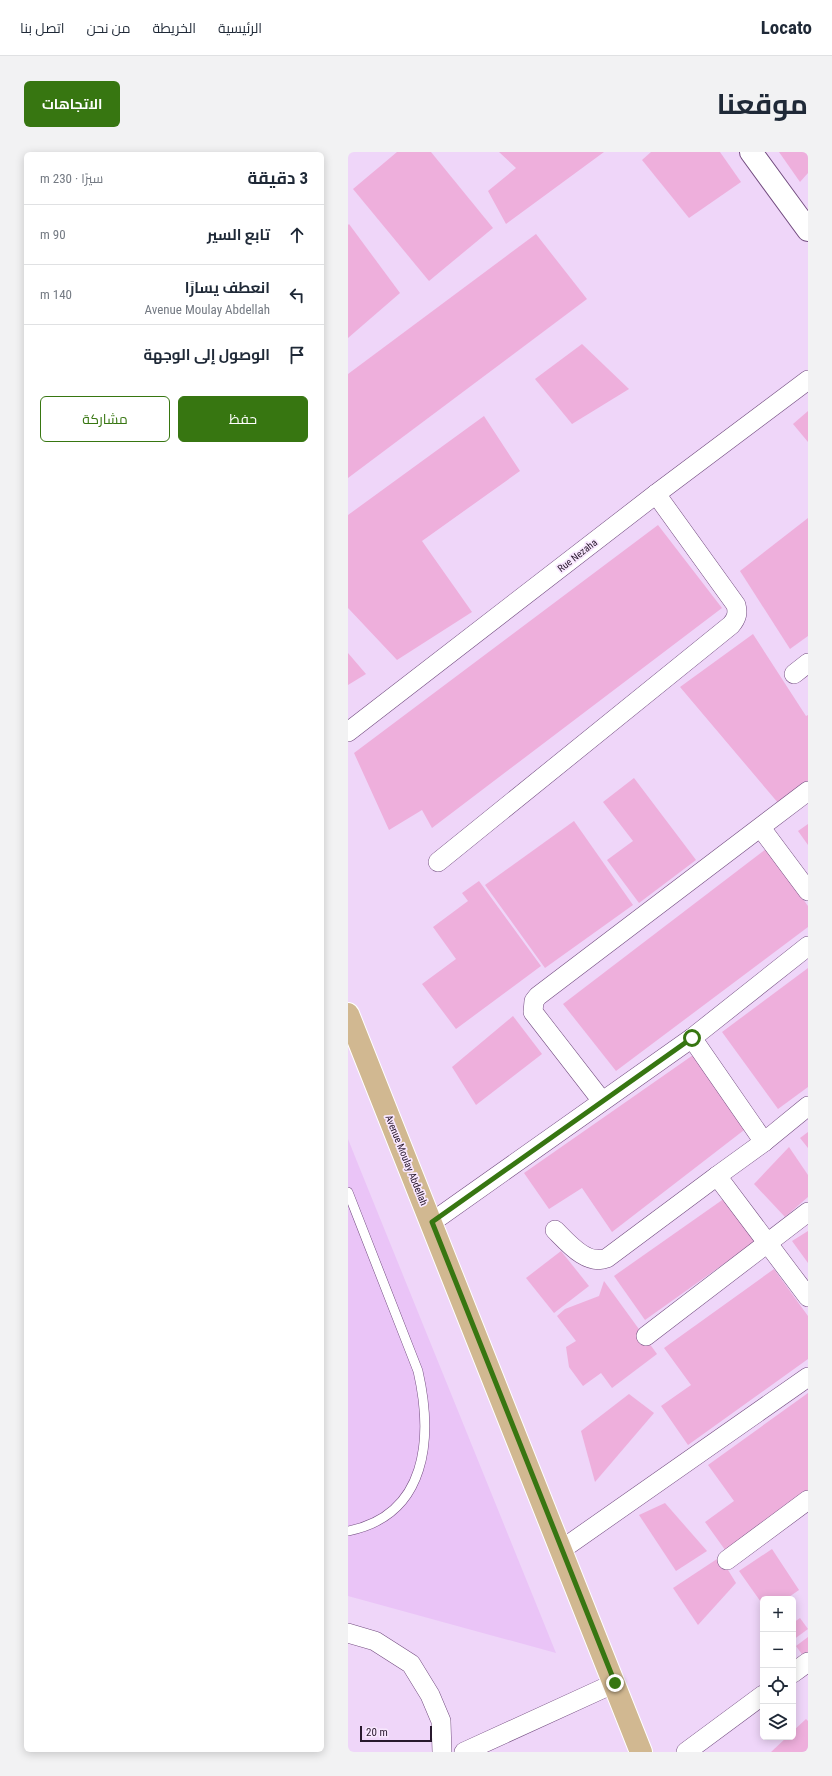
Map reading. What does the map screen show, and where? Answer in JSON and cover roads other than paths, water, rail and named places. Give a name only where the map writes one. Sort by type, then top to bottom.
[{"type":"main road","name":"Avenue Moulay Abdellah","points":[[348,1014],[432,1222],[641,1752]]},
{"type":"street","points":[[751,152],[808,230]]},
{"type":"street","name":"Rue Nezaha","points":[[348,732],[656,494],[808,380]]},
{"type":"street","points":[[438,862],[731,625],[736,619],[738,612],[736,605],[656,494]]},
{"type":"street","points":[[794,674],[808,662]]},
{"type":"street","points":[[602,1101],[533,1012],[534,1001],[538,996],[808,791]]},
{"type":"street","points":[[761,828],[808,891]]},
{"type":"street","points":[[432,1222],[692,1038],[808,946]]},
{"type":"street","points":[[692,1038],[764,1142]]},
{"type":"street","points":[[555,1230],[572,1247],[592,1260],[599,1261],[606,1258],[764,1142],[808,1106]]},
{"type":"street","points":[[717,1176],[808,1297]]},
{"type":"street","points":[[646,1336],[808,1212]]},
{"type":"street","points":[[562,1550],[808,1377]]},
{"type":"street","points":[[727,1560],[808,1500]]},
{"type":"street","points":[[348,1633],[375,1641],[410,1664],[430,1695],[441,1721],[442,1752]]},
{"type":"street","points":[[796,1671],[808,1662]]},
{"type":"street","points":[[464,1752],[615,1683]]},
{"type":"street","points":[[686,1752],[760,1697]]},
{"type":"lane","points":[[348,1192],[418,1371],[422,1391],[425,1432],[420,1469],[413,1485],[403,1499],[391,1512],[376,1522],[348,1530]]}]
